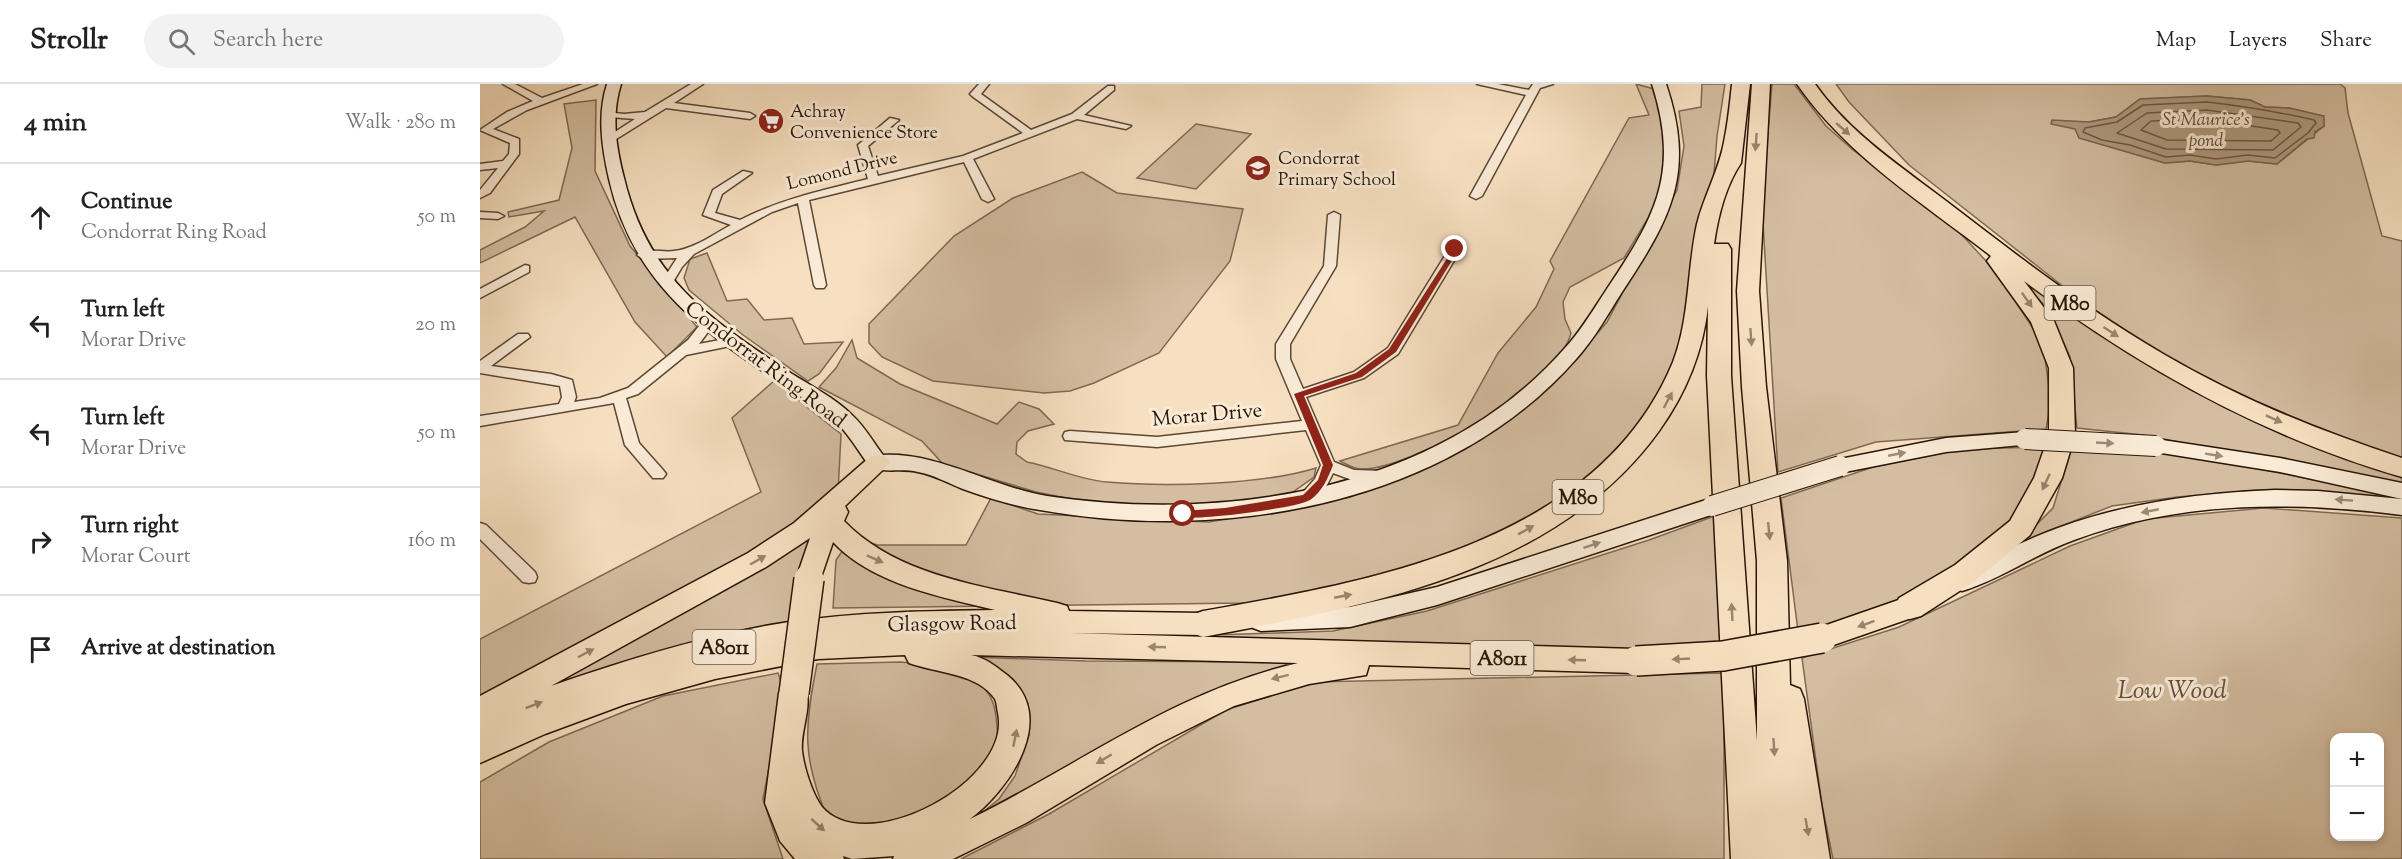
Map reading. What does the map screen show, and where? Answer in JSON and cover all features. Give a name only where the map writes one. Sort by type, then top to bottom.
[{"type":"highway","name":"M80","points":[[1742,84],[1719,253],[1719,376],[1749,859]]},
{"type":"highway","points":[[1761,84],[1751,212],[1748,291],[1754,387],[1795,753],[1812,859]]},
{"type":"highway","name":"M80","points":[[1806,84],[1838,125],[1962,223],[2067,302],[2157,360],[2276,420],[2402,468]]},
{"type":"highway","name":"M80","points":[[1203,624],[1363,593],[1439,569],[1505,541],[1561,510],[1610,474],[1645,435],[1669,401],[1686,359],[1697,312],[1708,223],[1733,145]]},
{"type":"highway","name":"M80","points":[[1910,607],[1965,573],[2020,528],[2048,478],[2062,435],[2061,368],[2042,321],[2009,274],[1962,223]]},
{"type":"highway","points":[[1772,561],[1773,743],[1785,859]]},
{"type":"highway","points":[[1740,740],[1742,859]]},
{"type":"main road","points":[[828,859],[797,841],[784,817],[781,803],[782,784],[812,562],[847,492],[878,463]]},
{"type":"main road","name":"A8011","points":[[480,711],[757,560],[803,530],[847,492]]},
{"type":"main road","points":[[830,523],[849,544],[914,576],[962,592],[1096,623]]},
{"type":"main road","name":"A8011","points":[[480,749],[534,725],[624,692],[716,667],[818,646],[907,643],[1049,644],[1635,661],[1723,656],[1822,638],[1910,607]]},
{"type":"main road","name":"Glasgow Road","points":[[480,727],[571,691],[636,669],[789,633],[927,622],[1203,624]]},
{"type":"main road","points":[[788,753],[803,805],[819,828],[850,842],[880,846],[932,832],[969,810],[991,787],[1014,745],[1017,715],[1010,697],[997,680],[975,668],[933,656],[818,646]]},
{"type":"main road","points":[[909,859],[932,852],[986,828],[1162,725],[1248,686],[1281,676],[1338,668],[1526,658]]},
{"type":"street","points":[[508,84],[538,100]]},
{"type":"street","points":[[568,93],[592,84]]},
{"type":"street","points":[[609,139],[698,84]]},
{"type":"street","points":[[984,84],[975,94],[1031,134]]},
{"type":"street","points":[[1482,84],[1532,93]]},
{"type":"street","points":[[1476,196],[1536,86],[1548,84]]},
{"type":"street","points":[[878,463],[912,461],[1011,497],[1068,507],[1138,514],[1225,512],[1306,498],[1391,474],[1437,454],[1490,425],[1531,393],[1566,360],[1587,333],[1638,256],[1665,199],[1675,160],[1674,133],[1669,107],[1659,85]]},
{"type":"street","name":"Lomond Drive","points":[[690,251],[768,210],[803,198],[967,158],[1031,134],[1076,116],[1111,88]]},
{"type":"street","points":[[480,195],[486,191],[514,154],[515,141],[485,130],[500,119],[538,100],[591,90],[611,98],[624,117],[650,114]]},
{"type":"street","name":"Condorrat Ring Road","points":[[611,98],[609,139],[622,203],[631,230],[644,255],[666,285],[730,342],[842,416],[878,463]]},
{"type":"street","points":[[664,105],[750,116]]},
{"type":"street","points":[[1076,116],[1126,126]]},
{"type":"street","points":[[874,180],[863,145],[894,120]]},
{"type":"street","points":[[967,158],[988,199]]},
{"type":"street","points":[[480,167],[507,164]]},
{"type":"street","points":[[741,224],[709,215],[717,192],[747,173]]},
{"type":"street","points":[[803,198],[820,285]]},
{"type":"street","points":[[480,215],[498,216]]},
{"type":"street","points":[[1306,498],[1322,481],[1328,465],[1283,359],[1283,344],[1330,266],[1334,215]]},
{"type":"street","points":[[1299,394],[1359,375],[1386,357],[1392,351],[1455,249]]},
{"type":"street","points":[[644,255],[675,255],[690,251]]},
{"type":"street","points":[[666,285],[677,265],[690,251]]},
{"type":"street","points":[[480,294],[525,269]]},
{"type":"street","points":[[480,422],[565,408],[619,397],[633,391],[680,354],[708,324]]},
{"type":"street","points":[[480,368],[523,337]]},
{"type":"street","points":[[680,354],[698,347],[730,342]]},
{"type":"street","points":[[480,368],[551,378],[567,383],[569,397],[565,408]]},
{"type":"street","points":[[619,397],[632,445],[658,474]]},
{"type":"street","name":"Morar Drive","points":[[1070,436],[1157,442],[1312,425]]},
{"type":"street","name":"Glasgow Road","points":[[1203,624],[1350,617],[1437,596],[1840,466],[1946,445],[2025,439],[2156,446],[2280,465],[2402,491]]},
{"type":"street","points":[[1328,465],[1352,475],[1391,474]]},
{"type":"street","points":[[1910,607],[2034,547],[2120,517],[2244,498],[2325,499],[2402,507]]},
{"type":"street","points":[[480,529],[529,577]]},
{"type":"green space","points":[[1636,84],[1654,89],[1664,113],[1664,182],[1653,210],[1624,258],[1570,287],[1563,302],[1565,319],[1571,333],[1561,353],[1541,375],[1513,398],[1447,440],[1384,466],[1358,469],[1340,461],[1458,425],[1498,353],[1536,307],[1554,269],[1550,261],[1629,118],[1649,115]]},
{"type":"green space","points":[[1702,84],[1725,84],[1717,136],[1713,187],[1686,341],[1649,419],[1588,481],[1519,527],[1455,555],[1340,589],[1247,603],[833,608],[836,560],[853,536],[877,545],[966,545],[991,498],[1038,514],[1209,522],[1350,497],[1478,440],[1533,400],[1567,369],[1607,322],[1677,190],[1684,146],[1679,111],[1701,107]]},
{"type":"green space","points":[[1772,84],[1794,84],[1826,126],[1853,150],[1949,221],[1998,274],[2043,344],[2051,402],[2046,429],[1876,442],[1778,472],[1762,207]]},
{"type":"green space","points":[[1836,84],[2340,84],[2345,88],[2348,113],[2382,236],[2402,241],[2402,464],[2378,457],[2199,378],[2102,317],[1909,165],[1849,102]],"holes":[[[2207,96],[2250,100],[2265,107],[2289,108],[2323,116],[2324,126],[2277,164],[2248,161],[2216,165],[2190,161],[2165,163],[2079,138],[2076,129],[2052,121],[2089,122],[2116,117],[2140,99]]]},
{"type":"green space","points":[[596,100],[595,171],[630,246],[697,327],[667,357],[635,322],[575,217],[480,263],[480,250],[525,227],[544,211],[509,217],[508,212],[559,200],[572,148],[564,104]]},
{"type":"green space","points":[[1196,124],[1251,134],[1196,189],[1137,178]]},
{"type":"green space","points":[[1082,172],[1117,193],[1243,209],[1230,261],[1159,353],[1094,383],[1070,391],[1044,393],[933,381],[882,357],[869,343],[869,324],[954,236],[1013,198]]},
{"type":"green space","points":[[707,253],[727,301],[747,299],[764,320],[792,318],[804,344],[843,342],[819,374],[808,381],[743,335],[689,290],[684,278],[690,259]]},
{"type":"green space","points":[[2020,278],[2164,371],[2402,474],[2402,486],[2143,435],[2077,428],[2070,357],[2050,312]]},
{"type":"green space","points":[[852,340],[857,358],[900,384],[997,424],[1019,402],[1039,409],[1054,424],[1028,431],[1017,442],[1016,454],[1027,462],[1087,479],[1130,484],[1241,481],[1294,474],[1316,468],[1314,477],[1290,494],[1236,505],[1101,505],[1036,492],[943,464],[922,441],[819,387],[836,368]]},
{"type":"green space","points":[[774,381],[841,434],[838,493],[777,543],[480,704],[480,639],[761,492],[732,418]]},
{"type":"green space","points":[[2045,447],[2031,491],[1998,536],[1903,600],[1826,626],[1798,631],[1781,498],[1876,466],[1964,449]]},
{"type":"green space","points":[[2072,447],[2143,450],[2224,462],[2402,497],[2402,502],[2261,490],[2177,497],[2112,506],[2018,543],[2053,508]]},
{"type":"green space","name":"Low Wood","points":[[2264,508],[2402,518],[2402,859],[1833,859],[1822,805],[1802,658],[1899,627],[2070,546],[2145,519]]},
{"type":"green space","points":[[1720,514],[1722,642],[1585,652],[1211,642],[1215,635],[1333,631],[1427,611],[1649,540]]},
{"type":"green space","points":[[820,525],[795,621],[690,643],[519,698]]},
{"type":"green space","points":[[971,657],[1086,661],[1292,662],[1290,670],[967,825],[999,799],[1015,776],[1029,735],[1025,708]]},
{"type":"green space","points":[[901,662],[954,670],[978,682],[987,691],[995,708],[998,749],[951,811],[875,829],[828,819],[813,778],[808,743],[810,707],[817,664]]},
{"type":"green space","points":[[778,673],[784,690],[763,799],[783,859],[480,859],[480,782],[549,742],[663,696]]},
{"type":"green space","points":[[1724,673],[1724,859],[961,859],[1049,814],[1226,710],[1314,682]]},
{"type":"water","name":"St Maurice's pond","points":[[2207,96],[2250,100],[2265,107],[2289,108],[2324,116],[2324,126],[2315,132],[2314,138],[2307,139],[2277,164],[2248,161],[2216,165],[2190,161],[2165,163],[2079,138],[2075,129],[2051,124],[2052,120],[2089,122],[2116,117],[2140,99]]},
{"type":"place","name":"Achray Convenience Store","points":[[771,121]]},
{"type":"place","name":"Condorrat Primary School","points":[[1258,168]]},
{"type":"route","points":[[1183,514],[1225,512],[1306,498],[1322,481],[1328,465],[1299,394],[1334,385],[1359,375],[1379,363],[1392,351],[1455,249]]}]
